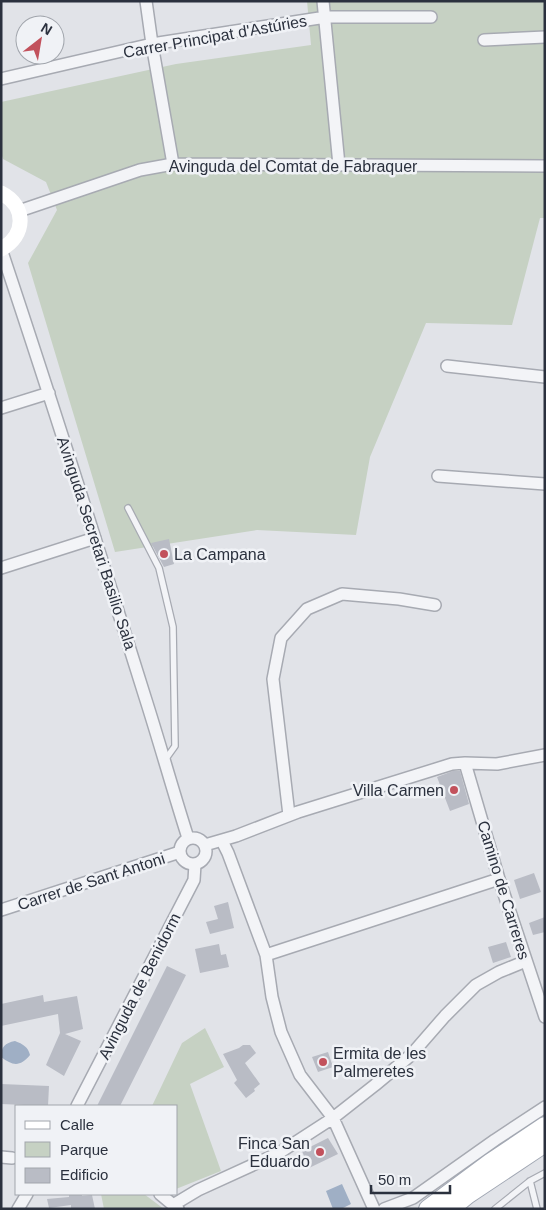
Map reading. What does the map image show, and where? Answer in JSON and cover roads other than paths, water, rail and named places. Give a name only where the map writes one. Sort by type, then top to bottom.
[{"type":"main road","points":[[428,1209],[490,1162],[545,1126]]},
{"type":"main road","points":[[450,1209],[467,1195],[545,1143]]},
{"type":"street","points":[[146,1],[173,164]]},
{"type":"street","points":[[323,1],[339,165]]},
{"type":"street","name":"Carrer Principat d'Astúries","points":[[1,79],[152,44],[326,18],[432,17]]},
{"type":"street","points":[[484,40],[545,37]]},
{"type":"street","name":"Avinguda del Comtat de Fabraquer","points":[[19,211],[140,170],[173,164],[545,166]]},
{"type":"street","points":[[1,193],[14,203],[19,211],[20,221],[18,232],[13,241],[1,249]]},
{"type":"street","name":"Avinguda Secretari Basilio Sala","points":[[1,249],[49,393],[188,838]]},
{"type":"street","points":[[447,366],[545,377]]},
{"type":"street","points":[[1,408],[49,393]]},
{"type":"street","points":[[438,476],[545,484]]},
{"type":"street","points":[[1,568],[95,538]]},
{"type":"street","points":[[289,815],[273,679],[280,638],[307,609],[342,594],[399,599],[435,605]]},
{"type":"street","points":[[205,845],[222,841],[289,815],[452,764],[497,764],[545,755]]},
{"type":"street","name":"Camino de Carreres","points":[[465,763],[498,879],[545,1017]]},
{"type":"street","points":[[188,838],[196,838],[205,845],[206,853],[202,860],[194,864],[182,858],[180,852],[182,844],[188,838]]},
{"type":"street","points":[[222,841],[266,955],[272,997],[281,1032],[300,1074],[333,1118],[374,1209]]},
{"type":"street","name":"Carrer de Sant Antoni","points":[[1,910],[180,852]]},
{"type":"street","name":"Avinguda de Benidorm","points":[[78,1105],[194,880],[194,864]]},
{"type":"street","points":[[266,955],[498,879]]},
{"type":"street","points":[[161,1195],[176,1207],[198,1190],[279,1153],[333,1118],[376,1085],[411,1055],[445,1016],[476,985],[526,960]]},
{"type":"street","points":[[384,1209],[413,1198],[495,1140],[545,1108]]},
{"type":"street","points":[[18,1209],[26,1195]]},
{"type":"lane","points":[[128,508],[159,568],[173,627],[175,746],[165,760]]},
{"type":"lane","points":[[494,1209],[545,1173]]},
{"type":"lane","points":[[530,1182],[537,1209]]},
{"type":"water","points":[[15,1041],[25,1046],[30,1055],[23,1062],[16,1064],[1,1057],[4,1046]]},
{"type":"water","points":[[342,1184],[351,1204],[341,1209],[333,1209],[326,1191]]},
{"type":"place","name":"La Campana","points":[[164,554]]},
{"type":"place","name":"Villa Carmen","points":[[454,790]]},
{"type":"place","name":"Ermita de les Palmeretes","points":[[323,1062]]},
{"type":"place","name":"Finca San Eduardo","points":[[320,1152]]}]
